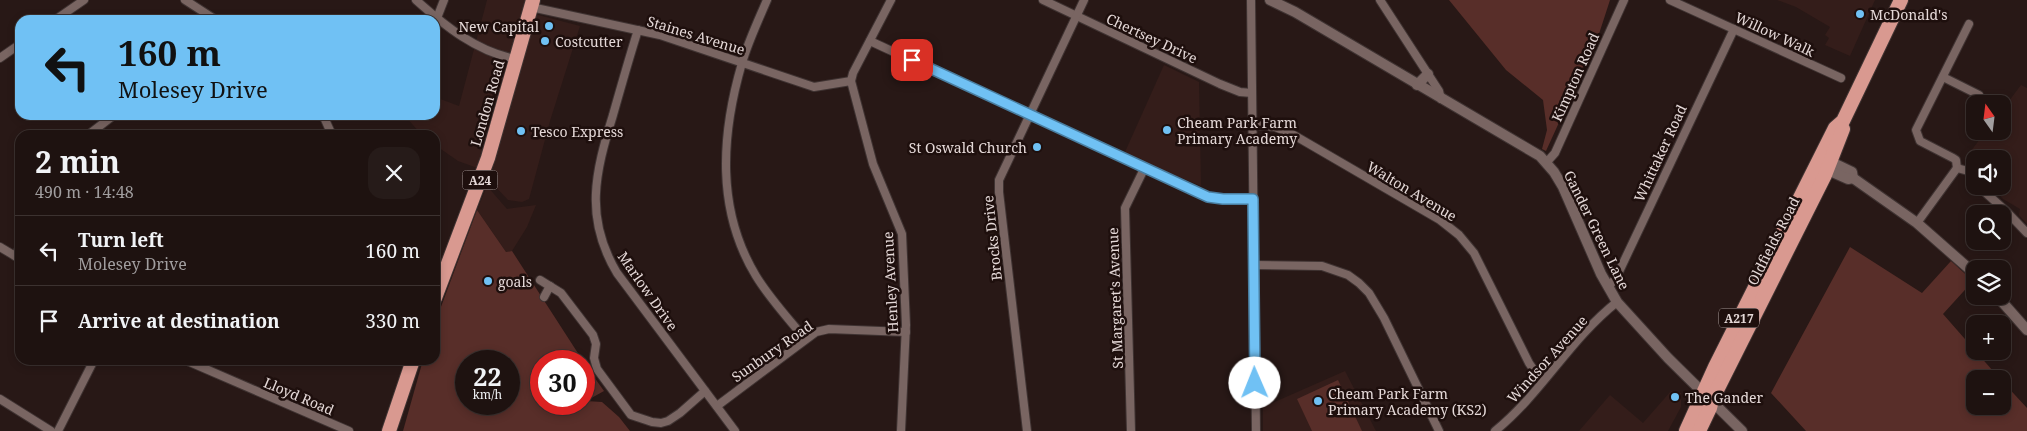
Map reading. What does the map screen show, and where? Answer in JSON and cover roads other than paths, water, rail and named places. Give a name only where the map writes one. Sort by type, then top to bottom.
[{"type":"highway","name":"Oldfields Road","points":[[1707,395],[1824,164],[1843,132],[1843,121],[1901,0]]},
{"type":"highway","name":"London Road","points":[[440,285],[488,158],[532,4]]},
{"type":"highway","points":[[389,431],[411,365]]},
{"type":"highway","name":"A217","points":[[1686,431],[1707,395]]},
{"type":"highway","name":"A217","points":[[1699,431],[1710,408],[1707,395]]},
{"type":"street","points":[[62,15],[84,0]]},
{"type":"street","points":[[186,0],[208,15]]},
{"type":"street","points":[[416,0],[429,15]]},
{"type":"street","points":[[434,15],[444,0]]},
{"type":"street","points":[[767,0],[742,62],[728,124],[725,154],[726,181],[732,216],[747,258],[757,277],[805,340]]},
{"type":"street","points":[[851,81],[853,73],[891,0]]},
{"type":"street","name":"Chertsey Drive","points":[[1043,0],[1220,84],[1240,92],[1252,93]]},
{"type":"street","name":"Brocks Drive","points":[[1027,431],[999,192],[1000,180],[1029,114],[1084,0]]},
{"type":"street","points":[[1251,0],[1256,431]]},
{"type":"street","name":"Gander Green Lane","points":[[1270,0],[1296,12],[1540,156],[1554,172],[1563,187],[1608,287],[1617,302],[1742,431]]},
{"type":"street","points":[[1380,0],[1439,91],[1441,99]]},
{"type":"street","name":"Kimpton Road","points":[[1546,163],[1555,153],[1624,0]]},
{"type":"street","name":"Willow Walk","points":[[1670,0],[1842,78]]},
{"type":"street","name":"Staines Avenue","points":[[532,4],[676,40],[814,87],[851,81]]},
{"type":"street","points":[[440,23],[488,51],[516,59]]},
{"type":"street","points":[[1917,223],[1957,168],[1956,160],[1920,141],[1916,130],[1969,24]]},
{"type":"street","name":"Whittaker Road","points":[[1608,287],[1616,278],[1734,29]]},
{"type":"street","name":"Marlow Drive","points":[[638,30],[600,159],[595,197],[599,228],[608,257],[618,273],[735,431]]},
{"type":"street","points":[[870,41],[1208,197],[1253,199]]},
{"type":"street","points":[[0,58],[15,48]]},
{"type":"street","points":[[1417,85],[1428,74]]},
{"type":"street","points":[[1943,77],[1979,95]]},
{"type":"street","name":"Henley Avenue","points":[[851,81],[869,152],[902,234],[906,332],[901,431]]},
{"type":"street","points":[[94,130],[108,120]]},
{"type":"street","name":"Walton Avenue","points":[[1253,125],[1275,127],[1292,134],[1451,228],[1474,253],[1529,363],[1542,382]]},
{"type":"street","points":[[1824,164],[1848,179],[1853,178],[1917,223],[1966,266]]},
{"type":"street","points":[[1957,168],[1966,170]]},
{"type":"street","name":"St Margaret's Avenue","points":[[1131,431],[1125,208],[1144,169]]},
{"type":"street","points":[[1988,195],[2027,233]]},
{"type":"street","points":[[0,247],[15,256]]},
{"type":"street","points":[[1254,266],[1322,266],[1348,275],[1359,283],[1369,293],[1384,318],[1439,431]]},
{"type":"street","points":[[540,280],[565,297],[593,335],[596,344],[594,358],[597,369],[627,410],[636,418],[662,427],[705,391]]},
{"type":"street","points":[[544,297],[550,286]]},
{"type":"street","name":"Windsor Avenue","points":[[1495,431],[1517,411],[1571,347],[1617,302]]},
{"type":"street","points":[[2005,305],[2027,330]]},
{"type":"street","name":"Sunbury Road","points":[[717,406],[816,332],[829,329],[906,332]]},
{"type":"street","points":[[58,431],[91,365]]},
{"type":"street","name":"Lloyd Road","points":[[197,365],[349,431]]},
{"type":"street","points":[[0,399],[51,431]]},
{"type":"place","name":"McDonald's","points":[[1860,14]]},
{"type":"place","name":"New Capital","points":[[549,26]]},
{"type":"place","name":"Costcutter","points":[[545,41]]},
{"type":"place","name":"Cheam Park Farm Primary Academy","points":[[1167,130]]},
{"type":"place","name":"Tesco Express","points":[[521,131]]},
{"type":"place","name":"St Oswald Church","points":[[1037,147]]},
{"type":"place","name":"goals","points":[[488,281]]},
{"type":"place","name":"The Gander","points":[[1675,397]]},
{"type":"place","name":"Cheam Park Farm Primary Academy (KS2)","points":[[1318,401]]}]
